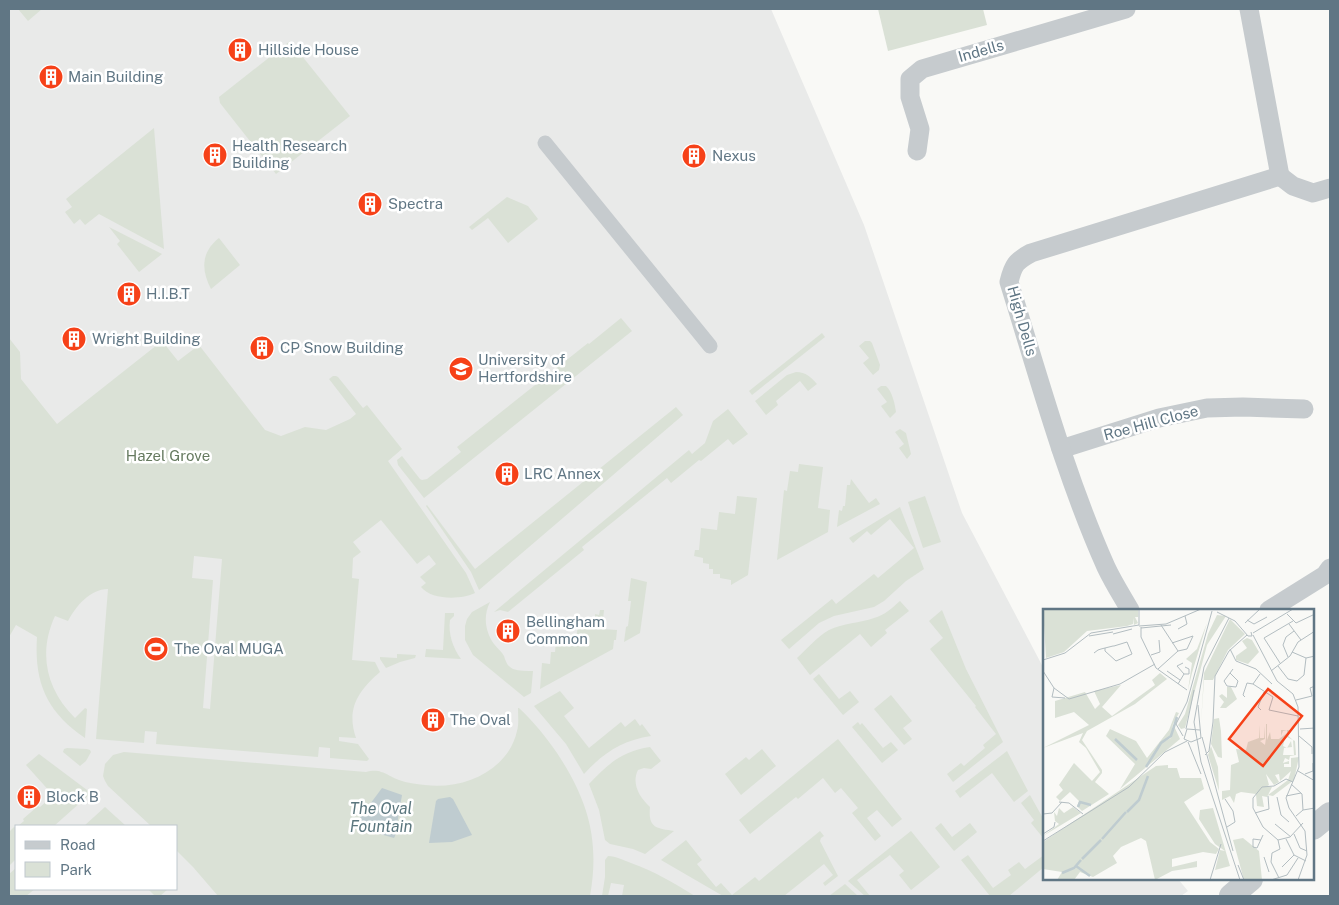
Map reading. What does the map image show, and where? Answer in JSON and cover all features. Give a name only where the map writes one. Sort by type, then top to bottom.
[{"type":"street","name":"Indells","points":[[917,151],[920,129],[910,97],[910,79],[922,69],[1126,9]]},
{"type":"street","points":[[1249,9],[1280,176],[1293,186],[1313,192],[1330,188]]},
{"type":"street","points":[[545,143],[710,346]]},
{"type":"street","name":"High Dells","points":[[1129,609],[1107,568],[1080,504],[1009,282],[1012,271],[1018,260],[1031,253],[1280,176]]},
{"type":"street","name":"Roe Hill Close","points":[[1061,449],[1160,418],[1207,408],[1304,409]]},
{"type":"street","points":[[1271,609],[1325,575],[1330,568]]},
{"type":"street","points":[[1314,827],[1330,814]]},
{"type":"street","points":[[1230,896],[1250,880]]},
{"type":"shaded area","name":"University of Hertfordshire","points":[[9,9],[771,9],[864,225],[962,513],[1043,667],[1043,880],[1179,880],[1188,891],[1181,896],[9,896]]},
{"type":"green space","points":[[18,9],[42,9],[28,21]]},
{"type":"green space","points":[[878,9],[983,9],[987,25],[888,51]]},
{"type":"green space","points":[[290,41],[350,116],[276,174],[220,103],[219,97]]},
{"type":"green space","points":[[154,128],[164,249],[99,214],[85,225],[80,219],[74,224],[65,212],[72,207],[66,199]]},
{"type":"green space","points":[[507,197],[528,206],[538,219],[508,243],[488,218],[472,230],[469,227]]},
{"type":"green space","points":[[109,227],[162,254],[139,272],[117,244],[120,241]]},
{"type":"green space","points":[[219,238],[240,265],[211,289],[204,268],[206,255],[213,243]]},
{"type":"green space","points":[[621,318],[632,331],[424,498],[398,465],[397,460],[402,456],[420,479],[427,479],[461,452],[457,447]]},
{"type":"green space","points":[[822,333],[825,337],[752,395],[749,391]]},
{"type":"green space","name":"Hazel Grove","points":[[9,338],[20,352],[21,379],[57,424],[162,341],[178,361],[199,345],[265,430],[281,436],[305,427],[326,430],[350,419],[356,414],[329,379],[333,376],[338,377],[363,408],[367,405],[402,449],[388,461],[466,573],[475,593],[462,597],[447,598],[426,591],[421,587],[426,583],[420,577],[436,564],[429,555],[417,564],[381,520],[353,542],[361,552],[353,558],[352,578],[359,579],[352,660],[375,662],[380,672],[360,694],[353,709],[353,728],[356,738],[339,737],[339,741],[358,744],[369,759],[367,761],[330,758],[330,748],[319,747],[318,757],[156,744],[157,732],[145,731],[144,743],[96,739],[108,589],[95,592],[84,599],[68,621],[55,616],[47,643],[46,657],[48,670],[51,683],[57,695],[75,718],[85,708],[87,709],[85,738],[61,718],[52,707],[46,695],[38,669],[37,637],[16,625],[9,637]],"holes":[[[194,556],[222,559],[210,709],[203,708],[213,580],[192,578]]]},
{"type":"green space","points":[[865,341],[872,343],[880,365],[879,370],[873,375],[863,363],[869,358],[859,346]]},
{"type":"green space","points":[[796,372],[808,375],[817,384],[808,391],[800,381],[776,401],[778,405],[766,415],[755,401],[787,375]]},
{"type":"green space","points":[[881,386],[886,386],[892,394],[896,412],[890,418],[881,406],[887,402],[877,389]]},
{"type":"green space","points":[[676,407],[683,415],[479,590],[471,572],[426,506],[475,569]]},
{"type":"green space","points":[[728,409],[748,434],[733,445],[728,439],[671,483],[667,478],[582,547],[584,550],[508,612],[500,610],[494,612],[689,450],[692,454],[705,443],[713,421]]},
{"type":"green space","points":[[900,429],[906,433],[911,454],[907,459],[899,448],[904,444],[895,432]]},
{"type":"green space","points":[[799,464],[823,467],[818,508],[830,510],[828,532],[777,560],[784,490],[787,491],[790,471],[798,472]]},
{"type":"green space","points":[[851,479],[869,503],[876,498],[880,504],[837,527],[839,510],[842,511],[843,506],[845,506],[847,485],[850,485]]},
{"type":"green space","points":[[737,496],[757,498],[748,575],[731,585],[731,580],[720,578],[720,574],[713,574],[713,569],[709,569],[709,564],[703,563],[703,558],[694,556],[695,550],[699,550],[701,528],[717,530],[719,512],[735,514]]},
{"type":"green space","points":[[925,496],[941,542],[923,548],[908,502]]},
{"type":"green space","points":[[900,507],[924,569],[874,607],[834,616],[819,623],[789,649],[781,640],[832,599],[836,604],[874,574],[878,578],[914,548],[890,519],[871,535],[867,531],[853,543],[849,538]]},
{"type":"green space","points":[[631,578],[647,582],[640,633],[624,642],[631,601],[628,601]]},
{"type":"green space","points":[[900,601],[909,611],[885,630],[887,633],[871,647],[860,634],[810,675],[797,658],[829,630],[878,617]]},
{"type":"green space","points":[[490,602],[486,613],[486,623],[494,644],[503,654],[511,668],[533,671],[531,693],[524,697],[473,655],[465,640],[467,619],[472,612]]},
{"type":"green space","points":[[600,610],[604,610],[602,629],[617,630],[613,649],[540,689],[542,663],[550,664],[551,652],[555,652],[556,640],[560,640],[561,636],[576,639],[578,625],[585,626],[586,623],[590,623],[591,617],[595,617],[595,614],[599,615]]},
{"type":"green space","points":[[942,610],[966,669],[1003,742],[953,782],[947,774],[961,763],[964,766],[985,748],[983,745],[996,734],[930,649],[943,638],[929,621]]},
{"type":"green space","points":[[445,613],[454,613],[450,620],[450,636],[453,646],[461,659],[425,657],[426,649],[443,650]]},
{"type":"green space","points":[[397,654],[416,655],[415,658],[386,668],[380,657],[397,658]]},
{"type":"green space","points":[[819,674],[839,699],[850,691],[859,702],[843,715],[813,679]]},
{"type":"green space","points":[[560,691],[574,708],[564,716],[589,748],[621,722],[625,727],[635,719],[640,726],[642,724],[651,736],[631,741],[614,749],[584,774],[566,744],[534,706]]},
{"type":"green space","points":[[891,695],[912,721],[903,728],[912,739],[904,745],[874,709]]},
{"type":"green space","points":[[519,708],[544,735],[568,770],[577,787],[589,821],[592,839],[593,876],[590,896],[218,896],[178,852],[178,825],[150,825],[108,786],[103,776],[105,764],[113,755],[124,752],[366,772],[378,771],[405,782],[439,786],[468,781],[494,767],[512,745],[518,723]]},
{"type":"green space","points":[[858,722],[860,725],[862,723],[883,748],[891,742],[898,750],[882,763],[852,727]]},
{"type":"green space","points":[[838,739],[902,819],[892,827],[877,810],[867,818],[881,836],[875,841],[852,813],[858,808],[841,788],[835,793],[823,778],[750,834],[739,820]]},
{"type":"green space","points":[[650,747],[661,761],[651,769],[644,768],[638,770],[636,785],[640,795],[650,807],[650,819],[654,826],[674,831],[645,854],[633,849],[610,844],[605,840],[599,810],[589,784],[603,770],[623,755]]},
{"type":"green space","points":[[67,748],[87,749],[91,752],[86,761],[80,766],[63,752]]},
{"type":"green space","points":[[762,749],[776,766],[741,795],[725,774],[746,757],[749,760]]},
{"type":"green space","points":[[1007,751],[1028,791],[1014,802],[992,773],[960,798],[955,791]]},
{"type":"green space","points":[[39,754],[91,793],[55,825],[19,825],[24,821],[23,819],[47,801],[46,799],[52,794],[26,765]]},
{"type":"green space","points":[[1030,795],[1043,818],[1043,838],[1031,823],[1034,820],[1021,803]]},
{"type":"green space","points":[[105,807],[125,825],[85,825]]},
{"type":"green space","points":[[941,823],[952,837],[970,823],[977,832],[954,851],[935,828]]},
{"type":"green space","points":[[15,828],[15,860],[9,866],[9,832]]},
{"type":"green space","points":[[820,831],[824,836],[820,841],[838,876],[825,886],[823,883],[833,875],[824,864],[784,896],[723,896],[661,860],[686,840],[702,860],[697,864],[716,887],[721,883],[732,895],[755,877],[759,881]]},
{"type":"green space","points":[[911,831],[940,867],[911,890],[899,875],[904,871],[890,855],[857,880],[870,896],[865,896],[848,881]]},
{"type":"green space","points":[[968,855],[993,888],[1011,875],[1008,870],[1019,862],[1025,869],[1043,856],[1043,868],[1009,896],[990,896],[961,860]]},
{"type":"green space","points":[[608,856],[620,858],[648,870],[695,896],[622,896],[624,885],[611,883],[608,896],[602,896],[605,860]]},
{"type":"green space","points":[[15,869],[15,890],[34,890],[26,896],[9,896],[9,874]]},
{"type":"green space","points":[[845,884],[858,896],[829,896]]},
{"type":"green space","points":[[149,890],[167,890],[160,896],[155,896]]},
{"type":"water","name":"The Oval Fountain","points":[[382,788],[402,795],[394,838],[373,832],[356,823]]},
{"type":"water","name":"The Oval Fountain","points":[[450,797],[453,799],[472,835],[452,842],[429,843],[436,801]]},
{"type":"place","name":"Hillside House","points":[[240,50]]},
{"type":"place","name":"Main Building","points":[[51,77]]},
{"type":"place","name":"Health Research Building","points":[[215,155]]},
{"type":"place","name":"Nexus","points":[[694,156]]},
{"type":"place","name":"Spectra","points":[[370,204]]},
{"type":"place","name":"H.I.B.T","points":[[129,294]]},
{"type":"place","name":"Wright Building","points":[[74,339]]},
{"type":"place","name":"CP Snow Building","points":[[262,348]]},
{"type":"place","name":"University of Hertfordshire","points":[[461,369]]},
{"type":"place","name":"LRC Annex","points":[[507,474]]},
{"type":"place","name":"Bellingham Common","points":[[508,631]]},
{"type":"place","name":"The Oval MUGA","points":[[156,649]]},
{"type":"place","name":"The Oval","points":[[433,720]]},
{"type":"place","name":"Block B","points":[[29,797]]}]
